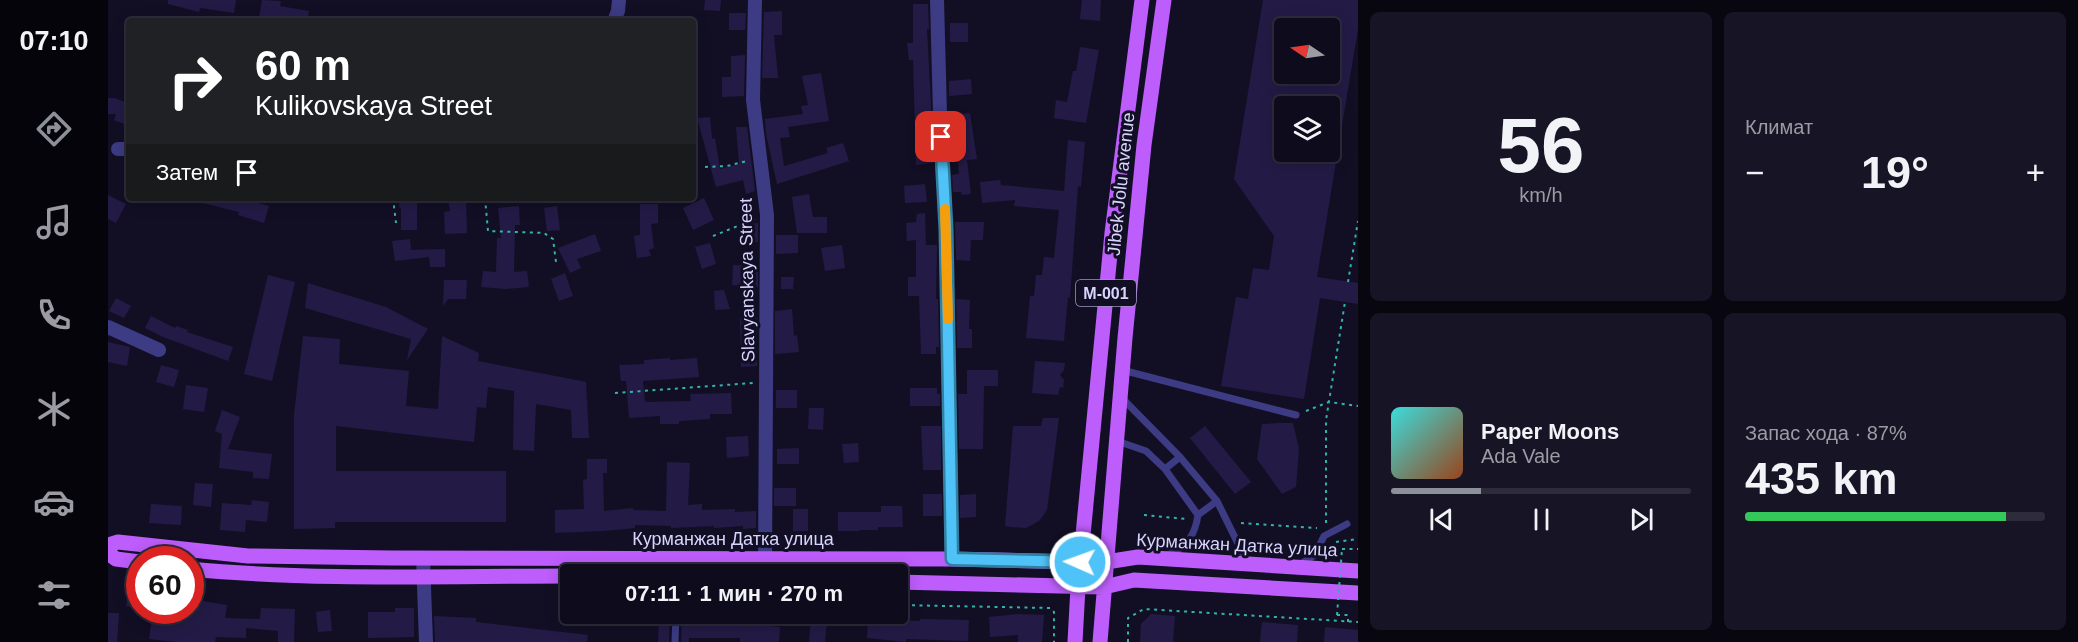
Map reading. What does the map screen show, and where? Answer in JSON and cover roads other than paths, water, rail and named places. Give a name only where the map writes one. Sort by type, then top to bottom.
[{"type":"main road","name":"Jibek Jolu avenue","points":[[1078,586],[1112,233],[1142,0]]},
{"type":"main road","name":"Jibek Jolu avenue","points":[[1104,587],[1144,145],[1164,0]]},
{"type":"main road","name":"Курманжан Датка улица","points":[[108,545],[118,542],[248,556],[423,558],[952,559],[1080,562],[1138,556],[1358,571]]},
{"type":"main road","points":[[108,553],[116,559],[126,560]]},
{"type":"main road","points":[[204,570],[247,574],[560,576]]},
{"type":"main road","points":[[908,582],[1104,587],[1134,580],[1358,593]]},
{"type":"main road","name":"М-001","points":[[1075,642],[1078,586]]},
{"type":"main road","name":"М-001","points":[[1101,642],[1104,587]]},
{"type":"street","points":[[615,18],[619,0]]},
{"type":"street","name":"Slavyanskaya Street","points":[[755,0],[753,100],[767,215],[765,560]]},
{"type":"street","points":[[937,0],[946,229],[952,559]]},
{"type":"street","points":[[108,327],[159,350]]},
{"type":"street","points":[[423,558],[426,642]]},
{"type":"lane","points":[[1122,370],[1296,415]]},
{"type":"lane","points":[[1121,396],[1180,457],[1217,501],[1248,564]]},
{"type":"lane","points":[[1117,441],[1146,451],[1165,469],[1197,517]]},
{"type":"lane","points":[[1165,469],[1180,457]]},
{"type":"lane","points":[[1157,558],[1186,545],[1192,536],[1197,517],[1217,501]]},
{"type":"lane","points":[[1296,567],[1315,555],[1324,536],[1347,524]]},
{"type":"lane","points":[[675,642],[676,624]]}]
